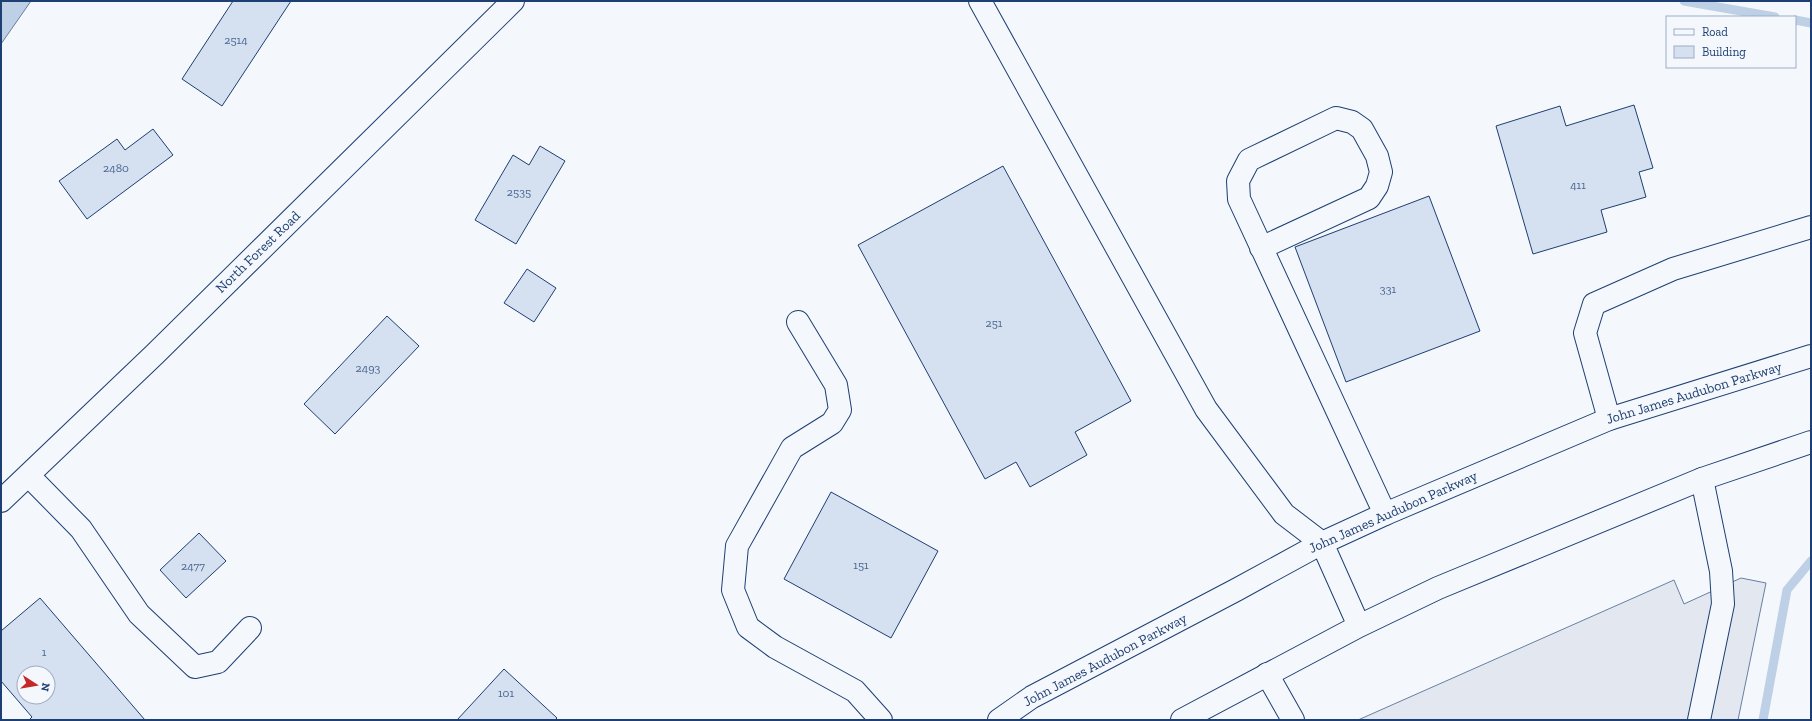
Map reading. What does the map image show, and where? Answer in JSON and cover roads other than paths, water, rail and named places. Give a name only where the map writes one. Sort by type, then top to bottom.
[{"type":"main road","name":"North Forest Road","points":[[1,501],[172,337],[513,1]]},
{"type":"main road","points":[[980,1],[1206,409],[1284,514],[1322,543],[1359,626]]},
{"type":"main road","points":[[1261,248],[1369,198],[1377,186],[1381,172],[1377,156],[1362,129],[1352,122],[1336,118],[1249,160],[1238,181],[1239,200],[1261,248],[1385,514]]},
{"type":"main road","points":[[1609,419],[1585,333],[1594,304],[1673,269],[1811,227]]},
{"type":"main road","points":[[798,322],[836,385],[840,410],[832,423],[792,448],[737,546],[733,590],[748,627],[775,647],[855,691],[881,720]]},
{"type":"main road","name":"John James Audubon Parkway","points":[[999,720],[1032,697],[1322,543],[1385,514],[1609,419],[1811,356]]},
{"type":"main road","points":[[1182,720],[1359,626],[1438,588],[1702,479],[1811,442]]},
{"type":"main road","points":[[28,475],[81,528],[139,614],[195,667],[218,662],[250,628]]},
{"type":"main road","points":[[1699,720],[1723,604],[1722,571],[1702,479]]},
{"type":"main road","points":[[1268,674],[1293,720]]},
{"type":"water","points":[[1,1],[31,1],[1,44]]},
{"type":"waterway","points":[[1684,1],[1769,16]]},
{"type":"waterway","points":[[1796,20],[1811,23]]},
{"type":"waterway","points":[[1763,720],[1787,590],[1811,561]]}]
